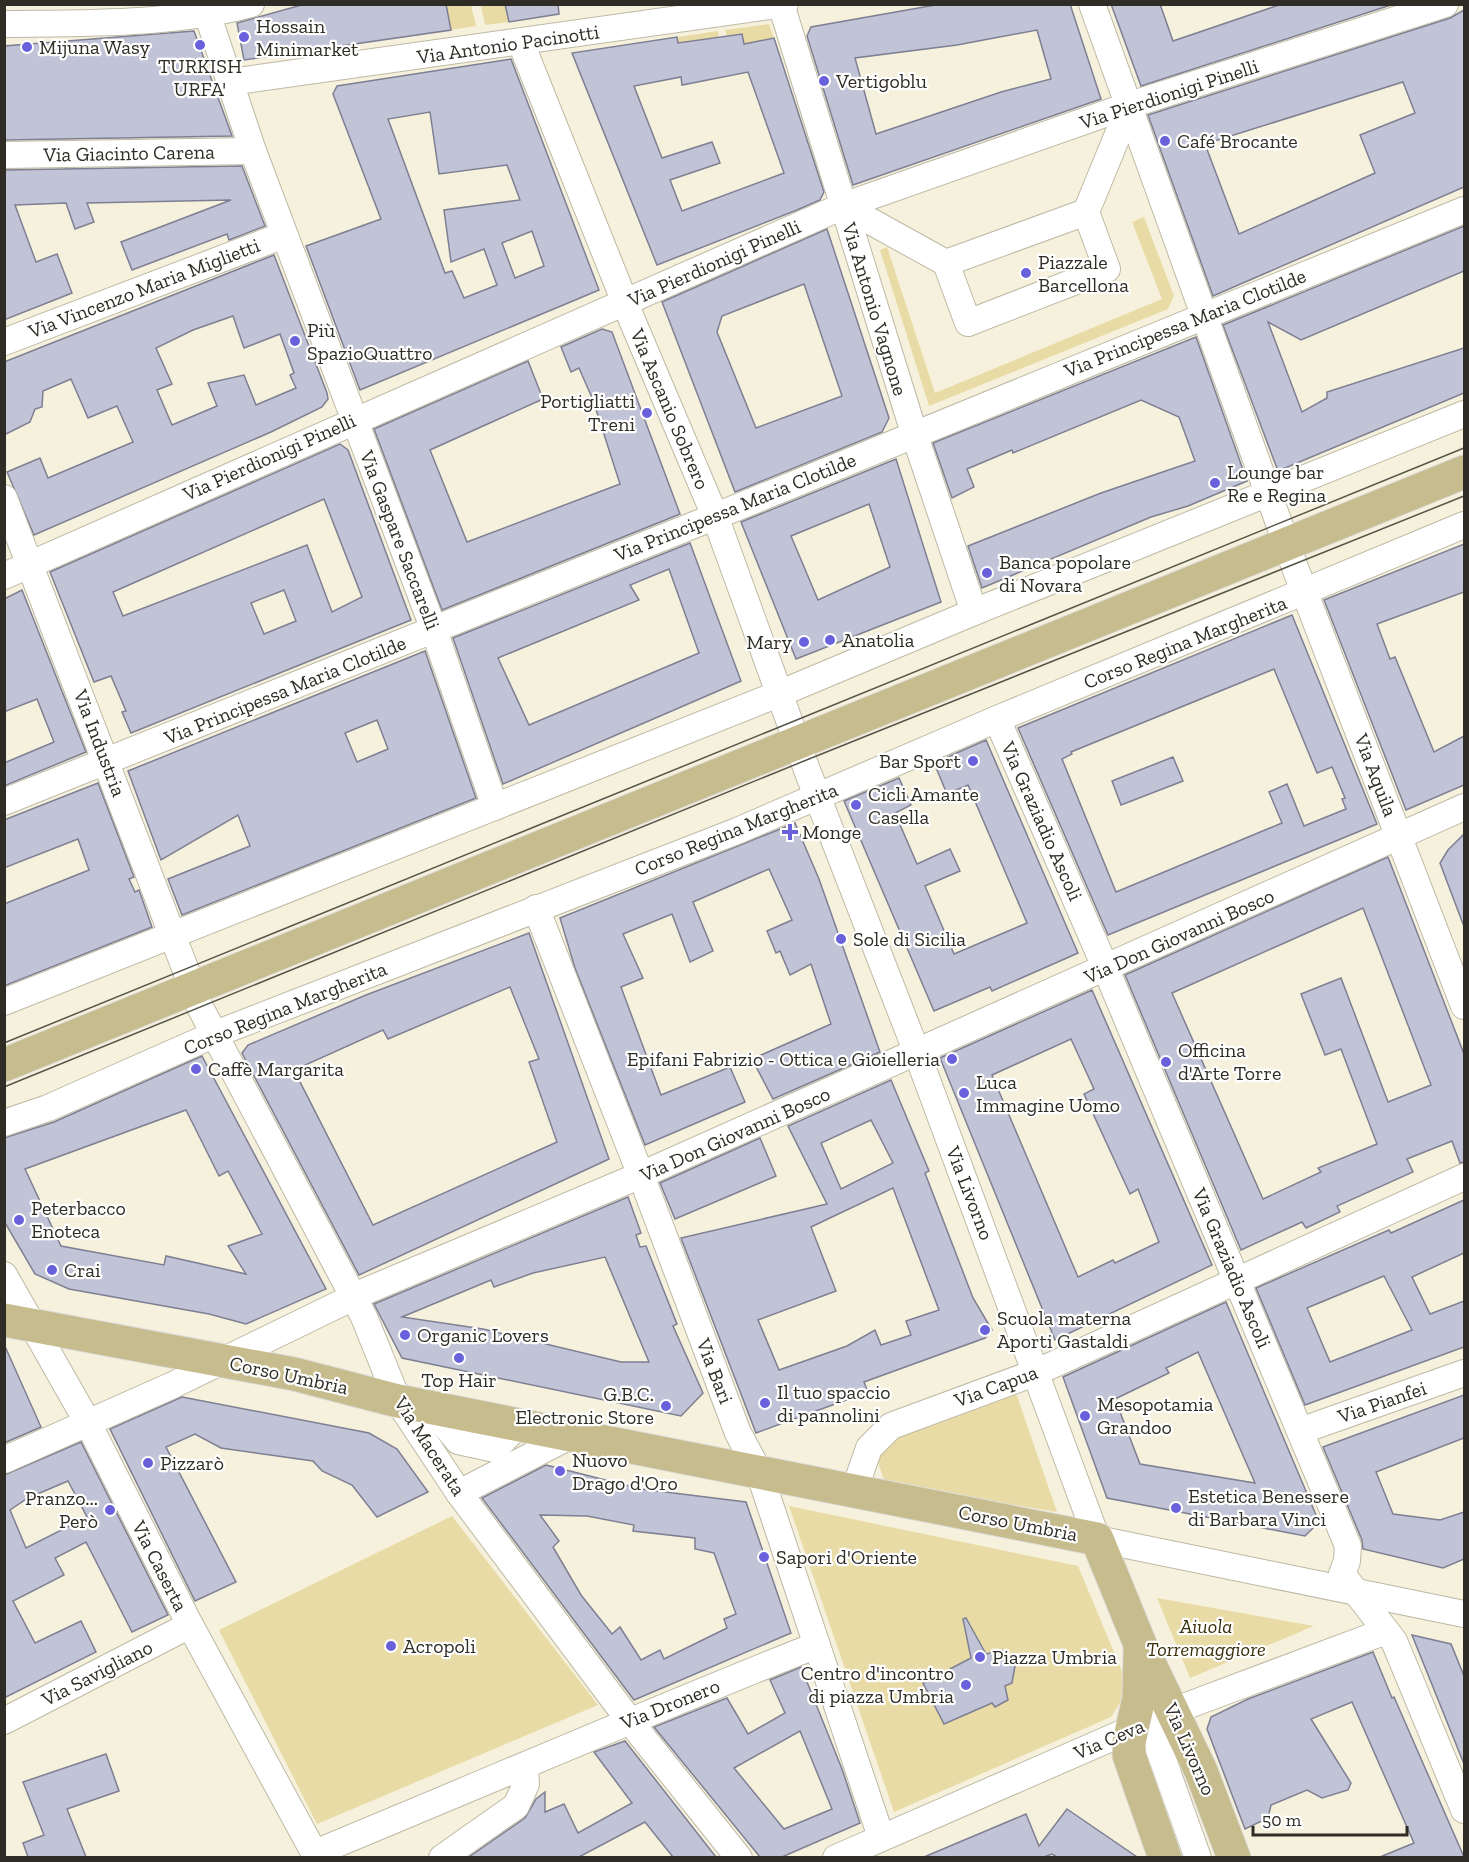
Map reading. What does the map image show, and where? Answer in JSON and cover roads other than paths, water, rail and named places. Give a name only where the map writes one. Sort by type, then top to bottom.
[{"type":"main road","points":[[4,1065],[1464,472]]},
{"type":"main road","name":"Corso Umbria","points":[[18,1322],[294,1374],[518,1425],[1097,1539]]},
{"type":"main road","name":"Via Livorno","points":[[1097,1539],[1140,1644],[1153,1720]]},
{"type":"main road","name":"Via Livorno","points":[[1140,1644],[1140,1698],[1153,1720],[1201,1771],[1233,1857]]},
{"type":"main road","name":"Via Livorno","points":[[1153,1720],[1129,1742],[1131,1762],[1165,1857]]},
{"type":"street","points":[[4,24],[206,10],[251,4]]},
{"type":"street","name":"Via Aquila","points":[[1092,4],[1287,544],[1464,1006]]},
{"type":"street","name":"Via Pierdionigi Pinelli","points":[[4,576],[843,206],[1130,105],[1444,4]]},
{"type":"street","name":"Via Antonio Pacinotti","points":[[230,82],[782,5]]},
{"type":"street","name":"Via Antonio Vagnone","points":[[782,5],[914,433],[974,612]]},
{"type":"street","name":"Via Gaspare Saccarelli","points":[[206,10],[253,151],[434,630],[495,807]]},
{"type":"street","name":"Via Ascanio Sobrero","points":[[521,43],[625,303],[716,516],[781,693],[797,744]]},
{"type":"street","points":[[843,206],[946,263],[968,323],[1107,269],[1086,212],[1130,105]]},
{"type":"street","name":"Via Giacinto Carena","points":[[4,154],[253,151]]},
{"type":"street","name":"Via Principessa Maria Clotilde","points":[[4,802],[716,516],[914,433],[1464,210]]},
{"type":"street","points":[[946,263],[1086,212]]},
{"type":"street","name":"Via Vincenzo Maria Miglietti","points":[[4,342],[284,235]]},
{"type":"street","points":[[4,1002],[781,693],[974,612],[1464,414]]},
{"type":"street","name":"Via Industria","points":[[4,498],[108,762],[193,990]]},
{"type":"street","name":"Corso Regina Margherita","points":[[4,1124],[48,1108],[213,1035],[818,797],[997,718],[1464,525]]},
{"type":"street","name":"Via Graziadio Ascoli","points":[[997,718],[1106,969],[1348,1546],[1347,1561],[1342,1574],[1394,1641],[1464,1810]]},
{"type":"street","name":"Via Livorno","points":[[797,744],[917,1053],[1097,1539]]},
{"type":"street","name":"Via Don Giovanni Bosco","points":[[4,1460],[222,1361],[353,1297],[641,1175],[1464,807]]},
{"type":"street","name":"Via Bari","points":[[536,908],[641,1175],[738,1433],[759,1473],[881,1837]]},
{"type":"street","name":"Via Macerata","points":[[193,990],[213,1035],[353,1297],[414,1403],[459,1493],[629,1720],[739,1857]]},
{"type":"street","name":"Via Capua","points":[[854,1491],[869,1449],[891,1426],[1036,1372],[1238,1282],[1464,1177]]},
{"type":"street","name":"Via Caserta","points":[[4,1275],[18,1322],[88,1423],[190,1625],[316,1855]]},
{"type":"street","name":"Via Pianfei","points":[[1300,1431],[1464,1374]]},
{"type":"street","points":[[459,1493],[572,1435]]},
{"type":"street","name":"Corso Umbria","points":[[1097,1539],[1356,1592],[1461,1606]]},
{"type":"street","name":"Via Savigliano","points":[[4,1721],[190,1625]]},
{"type":"street","name":"Via Ceva","points":[[836,1857],[1153,1720],[1386,1631]]},
{"type":"street","name":"Via Dronero","points":[[316,1855],[629,1720],[816,1644]]},
{"type":"street","name":"Via Livorno","points":[[1153,1720],[1162,1757],[1198,1857]]},
{"type":"street","points":[[442,1857],[516,1806],[526,1784],[525,1766]]},
{"type":"tram line","points":[[4,1043],[1464,448]]},
{"type":"tram line","points":[[4,1087],[804,761],[1464,496]]},
{"type":"place","name":"Hossain Minimarket","points":[[244,37]]},
{"type":"place","name":"TURKISH URFA'","points":[[200,45]]},
{"type":"place","name":"Mijuna Wasy","points":[[27,47]]},
{"type":"place","name":"Vertigoblu","points":[[824,81]]},
{"type":"place","name":"Café Brocante","points":[[1165,141]]},
{"type":"place","name":"Piazzale Barcellona","points":[[1026,273]]},
{"type":"place","name":"Più SpazioQuattro","points":[[295,341]]},
{"type":"place","name":"Portigliatti Treni","points":[[647,413]]},
{"type":"place","name":"Lounge bar Re e Regina","points":[[1215,483]]},
{"type":"place","name":"Banca popolare di Novara","points":[[987,573]]},
{"type":"place","name":"Anatolia","points":[[830,640]]},
{"type":"place","name":"Mary","points":[[804,642]]},
{"type":"place","name":"Bar Sport","points":[[973,761]]},
{"type":"place","name":"Cicli Amante Casella","points":[[856,805]]},
{"type":"place","name":"Monge","points":[[790,832]]},
{"type":"place","name":"Sole di Sicilia","points":[[841,939]]},
{"type":"place","name":"Epifani Fabrizio - Ottica e Gioielleria","points":[[952,1059]]},
{"type":"place","name":"Officina d'Arte Torre","points":[[1166,1062]]},
{"type":"place","name":"Caffè Margarita","points":[[196,1069]]},
{"type":"place","name":"Luca Immagine Uomo","points":[[964,1093]]},
{"type":"place","name":"Peterbacco Enoteca","points":[[19,1220]]},
{"type":"place","name":"Crai","points":[[52,1270]]},
{"type":"place","name":"Scuola materna Aporti Gastaldi","points":[[985,1330]]},
{"type":"place","name":"Organic Lovers","points":[[405,1335]]},
{"type":"place","name":"Top Hair","points":[[459,1358]]},
{"type":"place","name":"Il tuo spaccio di pannolini","points":[[765,1403]]},
{"type":"place","name":"G.B.C. Electronic Store","points":[[666,1406]]},
{"type":"place","name":"Mesopotamia Grandoo","points":[[1085,1416]]},
{"type":"place","name":"Pizzarò","points":[[148,1463]]},
{"type":"place","name":"Nuovo Drago d'Oro","points":[[560,1471]]},
{"type":"place","name":"Estetica Benessere di Barbara Vinci","points":[[1176,1508]]},
{"type":"place","name":"Pranzo... Però","points":[[110,1510]]},
{"type":"place","name":"Sapori d'Oriente","points":[[764,1557]]},
{"type":"place","name":"Acropoli","points":[[391,1646]]},
{"type":"place","name":"Piazza Umbria","points":[[980,1657]]},
{"type":"place","name":"Centro d'incontro di piazza Umbria","points":[[966,1685]]},
{"type":"park label","name":"Aiuola Torremaggiore","points":[[1206,1638]]}]
